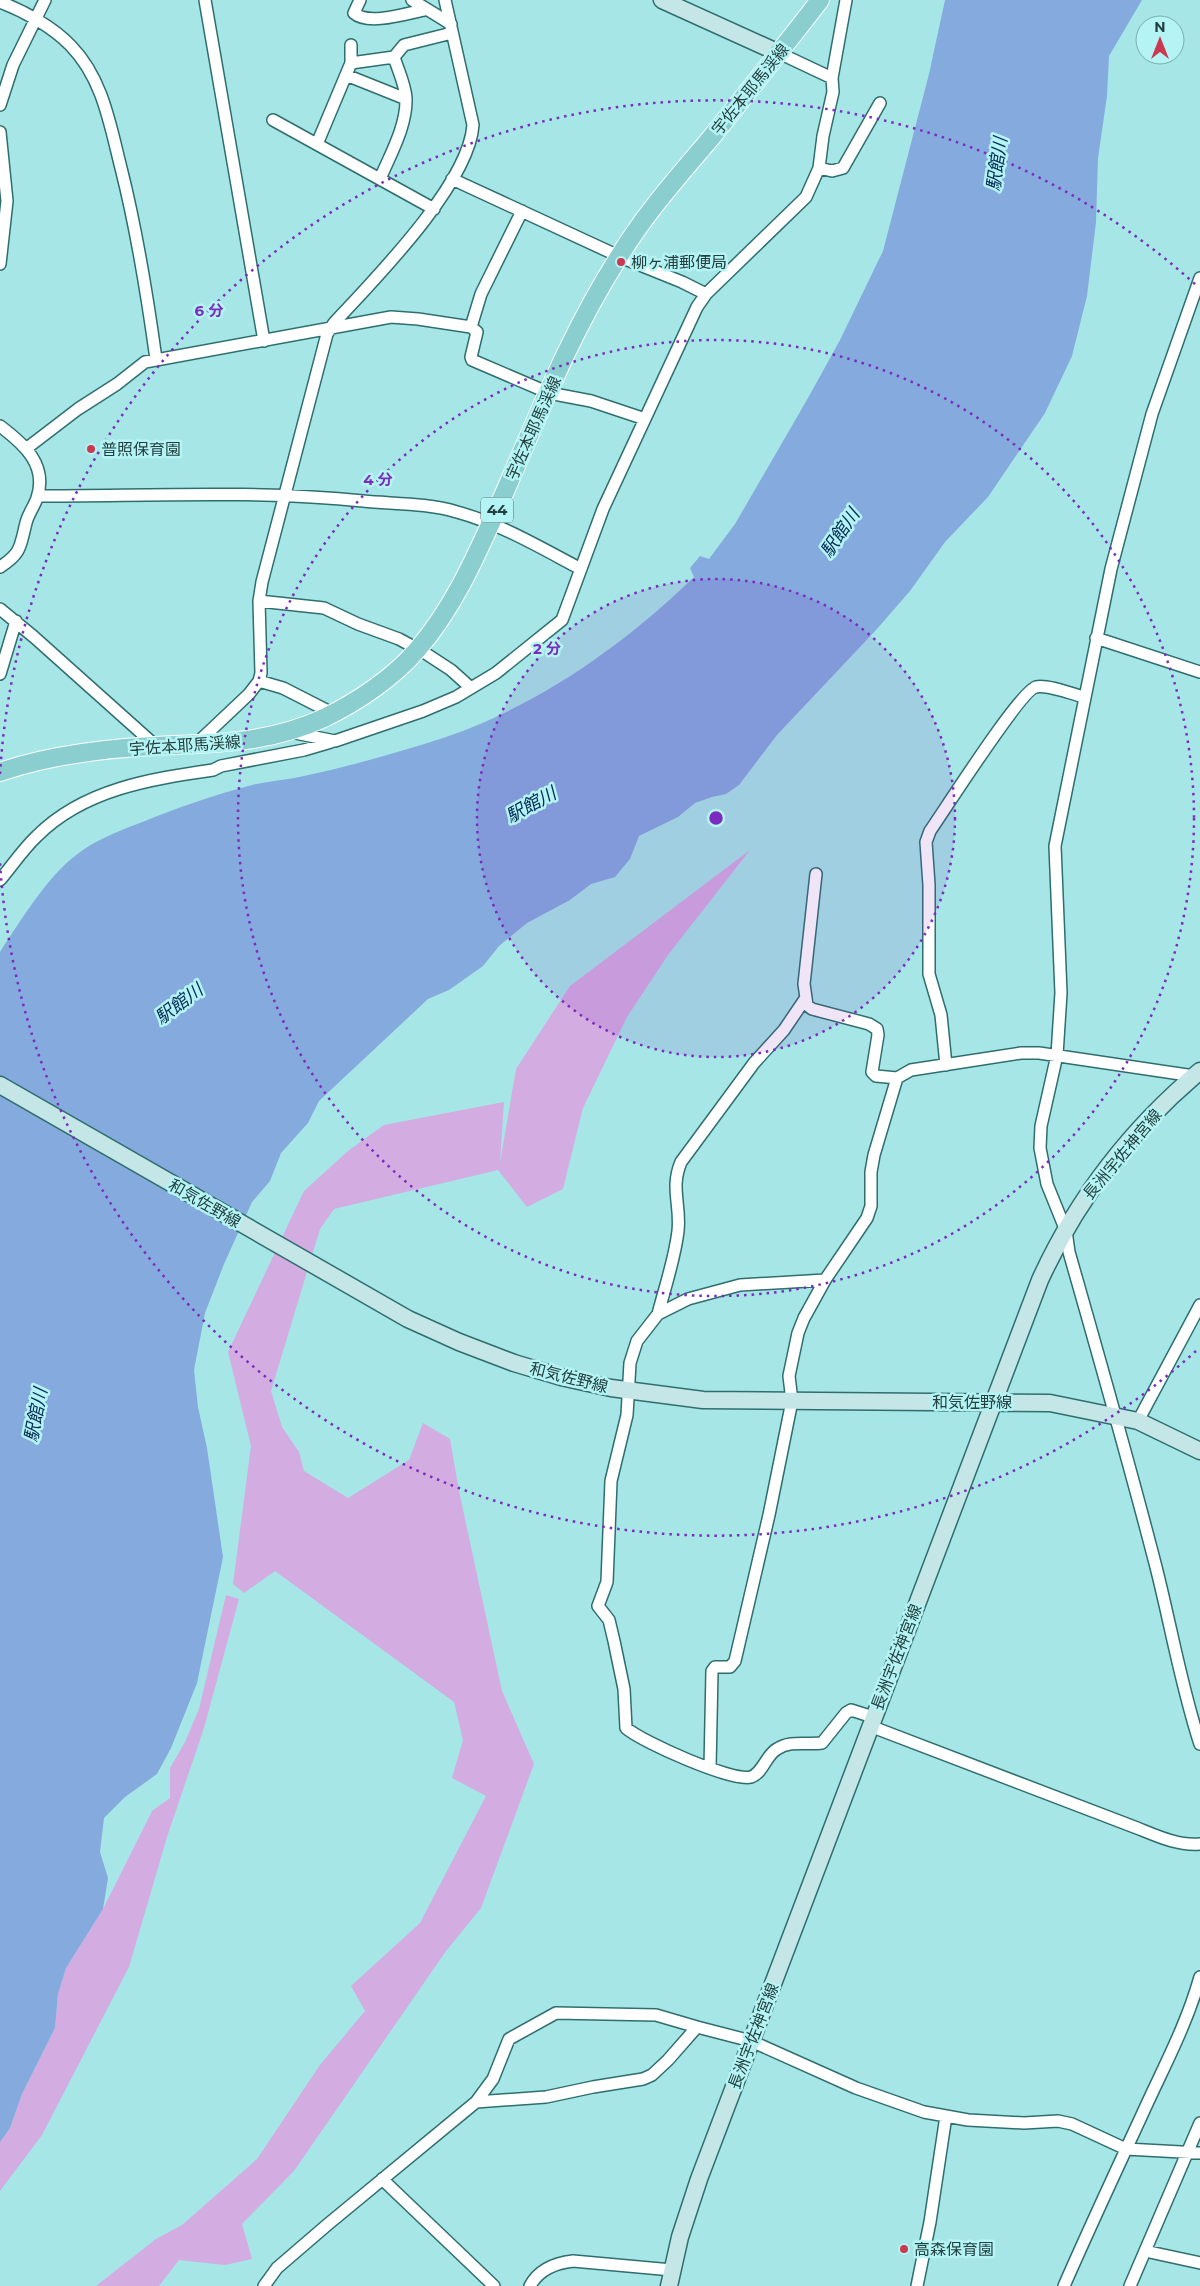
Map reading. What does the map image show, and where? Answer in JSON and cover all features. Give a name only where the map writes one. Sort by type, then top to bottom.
[{"type":"main road","points":[[662,0],[779,52]]},
{"type":"main road","name":"宇佐本耶馬渓線","points":[[0,772],[69,756],[156,747],[240,742],[286,732],[308,725],[332,713],[382,682],[418,649],[447,610],[491,523],[578,328],[619,256],[660,199],[820,0]]},
{"type":"main road","name":"長洲宇佐神宮線","points":[[671,2278],[688,2211],[1040,1280],[1084,1200],[1118,1155],[1156,1112],[1197,1073]]},
{"type":"main road","name":"和気佐野線","points":[[0,1085],[369,1298],[459,1342],[545,1372],[582,1382],[630,1391],[704,1400],[1050,1403],[1138,1421],[1200,1450]]},
{"type":"street","points":[[0,105],[12,65],[45,0]]},
{"type":"street","points":[[205,0],[264,341]]},
{"type":"street","points":[[360,0],[354,13],[358,16],[382,18],[424,10]]},
{"type":"street","points":[[412,0],[452,28]]},
{"type":"street","points":[[195,745],[259,681],[261,673],[259,601],[266,565],[283,495],[330,328],[434,209],[469,145],[473,125],[445,0]]},
{"type":"street","points":[[0,880],[37,836],[75,808],[109,792],[155,779],[214,770],[221,766],[304,750],[424,711],[471,688],[517,658],[562,620],[603,509],[688,325],[706,294],[806,196],[816,180],[833,92],[832,78],[846,0]]},
{"type":"street","points":[[0,2],[35,20],[71,46],[92,75],[101,95],[132,211],[156,359]]},
{"type":"street","points":[[351,63],[394,57],[404,45],[452,28]]},
{"type":"street","points":[[317,144],[351,63],[351,45]]},
{"type":"street","points":[[779,52],[832,78]]},
{"type":"street","points":[[380,179],[398,134],[406,99],[394,57]]},
{"type":"street","points":[[346,75],[406,99]]},
{"type":"street","points":[[819,168],[832,172],[843,168],[880,103]]},
{"type":"street","points":[[273,120],[434,209]]},
{"type":"street","points":[[0,132],[7,186],[0,264]]},
{"type":"street","points":[[452,179],[706,294]]},
{"type":"street","points":[[471,327],[481,294],[522,211]]},
{"type":"street","points":[[1200,278],[1152,414],[1111,569],[1084,697],[1056,846],[1061,993],[1057,1055],[1041,1126],[1040,1148],[1047,1184],[1066,1231],[1069,1252],[1116,1415],[1157,1569],[1184,1689],[1200,1744]]},
{"type":"street","points":[[27,448],[78,409],[117,384],[141,364],[156,359],[391,317],[471,327],[477,332],[471,357],[472,360],[548,392],[590,401],[645,419]]},
{"type":"street","points":[[0,426],[27,448],[34,457],[39,474],[38,496],[26,522],[21,548],[15,556],[0,567]]},
{"type":"street","points":[[38,496],[283,495],[330,497],[430,506],[456,511],[491,523],[581,568]]},
{"type":"street","points":[[259,601],[324,608],[418,649],[451,670],[471,688]]},
{"type":"street","points":[[0,609],[16,621],[156,747]]},
{"type":"street","points":[[0,674],[16,621]]},
{"type":"street","points":[[1096,638],[1200,672]]},
{"type":"street","points":[[259,681],[294,693],[332,713]]},
{"type":"street","points":[[946,1066],[941,1015],[929,974],[929,885],[926,842],[930,831],[1000,727],[1031,689],[1042,686],[1084,697]]},
{"type":"street","points":[[286,732],[334,741]]},
{"type":"street","points":[[816,874],[804,984],[805,999],[807,1005],[812,1009],[869,1024],[877,1029],[878,1035],[872,1072],[876,1076],[897,1078],[911,1070],[1021,1053],[1057,1055],[1197,1073]]},
{"type":"street","points":[[658,1314],[678,1231],[675,1180],[681,1162],[754,1063],[784,1030],[805,999]]},
{"type":"street","points":[[710,1768],[712,1671],[715,1667],[730,1667],[735,1661],[769,1515],[792,1401],[790,1376],[798,1333],[825,1280],[867,1218],[871,1206],[871,1172],[874,1155],[897,1078]]},
{"type":"street","points":[[825,1280],[729,1286],[688,1299],[658,1314],[637,1340],[633,1350],[627,1415],[611,1481],[607,1582],[598,1606],[609,1620],[614,1641],[624,1689],[626,1728],[675,1755],[710,1768],[750,1777],[757,1774],[771,1753],[777,1748],[792,1744],[822,1743],[846,1712],[851,1710],[872,1721],[1137,1828],[1176,1842],[1200,1844]]},
{"type":"street","points":[[1138,1421],[1200,1305]]},
{"type":"street","points":[[1064,2286],[1178,2040],[1190,2011],[1200,1977]]},
{"type":"street","points":[[264,2286],[277,2268],[476,2102],[493,2079],[508,2039],[556,2013],[667,2017],[751,2042],[856,2088],[924,2112],[968,2120],[1006,2122],[1058,2121],[1072,2124],[1126,2149],[1200,2153]]},
{"type":"street","points":[[476,2102],[546,2097],[643,2079],[652,2075],[668,2060],[697,2026]]},
{"type":"street","points":[[917,2286],[930,2222],[946,2116]]},
{"type":"street","points":[[1130,2286],[1200,2123]]},
{"type":"street","points":[[382,2179],[494,2286]]},
{"type":"street","points":[[1145,2251],[1200,2263]]},
{"type":"street","points":[[530,2286],[540,2273],[562,2262],[573,2261],[671,2278]]},
{"type":"shaded area","points":[[750,850],[668,955],[627,1017],[583,1108],[563,1189],[527,1207],[498,1170],[334,1209],[320,1229],[271,1391],[282,1427],[299,1452],[304,1471],[348,1498],[409,1460],[423,1423],[450,1439],[459,1491],[502,1691],[534,1764],[481,1908],[446,1951],[294,2171],[242,2224],[252,2259],[225,2265],[179,2260],[159,2286],[96,2286],[156,2239],[182,2225],[257,2159],[320,2065],[365,2011],[351,1986],[420,1923],[486,1796],[452,1778],[463,1740],[454,1702],[275,1571],[244,1593],[233,1584],[251,1446],[228,1352],[304,1191],[348,1151],[384,1125],[504,1102],[500,1163],[516,1069],[570,986]]},
{"type":"shaded area","points":[[226,1595],[239,1599],[204,1728],[167,1837],[129,1967],[42,2135],[0,2191],[0,2142],[10,2128],[22,2094],[55,2028],[58,1994],[66,1968],[103,1909],[152,1811],[170,1798],[170,1768],[185,1742],[199,1709]]},
{"type":"water","name":"駅館川","points":[[945,0],[1142,0],[1109,56],[1107,96],[1098,158],[1096,222],[1087,296],[1072,356],[1045,413],[988,497],[945,542],[910,591],[876,630],[777,735],[739,785],[726,794],[695,803],[678,817],[639,836],[630,859],[615,877],[591,884],[570,900],[527,923],[499,946],[483,966],[449,990],[428,999],[319,1101],[308,1123],[281,1153],[270,1181],[252,1202],[224,1264],[205,1313],[194,1370],[198,1407],[207,1448],[223,1557],[197,1683],[171,1748],[157,1774],[125,1797],[104,1818],[100,1852],[108,1878],[103,1909],[66,1968],[58,1994],[55,2028],[22,2094],[10,2128],[0,2142],[0,952],[34,901],[54,876],[75,856],[98,841],[167,812],[224,793],[252,785],[322,772],[357,763],[446,737],[480,724],[547,690],[579,670],[639,626],[694,577],[690,568],[700,556],[709,559],[735,524],[840,340],[883,251],[929,74]]},
{"type":"place","name":"柳ヶ浦郵便局","points":[[621,262]]},
{"type":"place","name":"普照保育園","points":[[91,449]]},
{"type":"place","name":"高森保育園","points":[[904,2249]]}]
